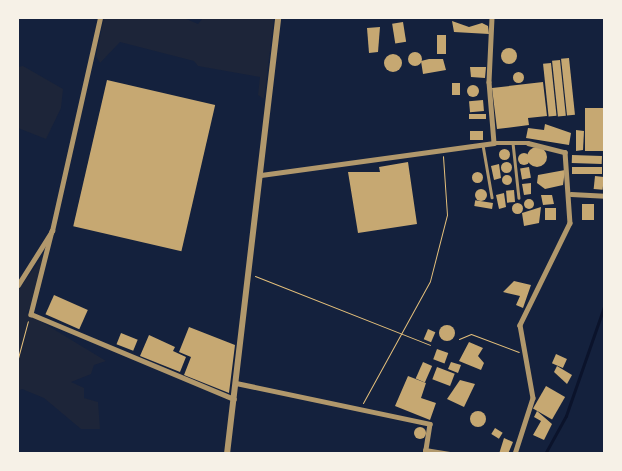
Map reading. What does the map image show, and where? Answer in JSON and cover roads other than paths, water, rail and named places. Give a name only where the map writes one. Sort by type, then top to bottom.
[{"type":"street","points":[[100,18],[52,231],[31,314],[234,399]]},
{"type":"street","points":[[227,454],[278,18]]},
{"type":"street","points":[[492,18],[489,82],[494,143]]},
{"type":"street","points":[[261,175],[494,143],[513,143],[565,152],[571,194],[568,229],[520,325],[533,409],[515,454]]},
{"type":"street","points":[[571,194],[604,196]]},
{"type":"street","points":[[18,285],[52,231]]},
{"type":"street","points":[[236,383],[430,424],[425,452],[450,454]]},
{"type":"lane","points":[[513,143],[519,198]]},
{"type":"lane","points":[[483,144],[492,197]]},
{"type":"waterway","points":[[545,454],[566,416],[604,307]]}]
